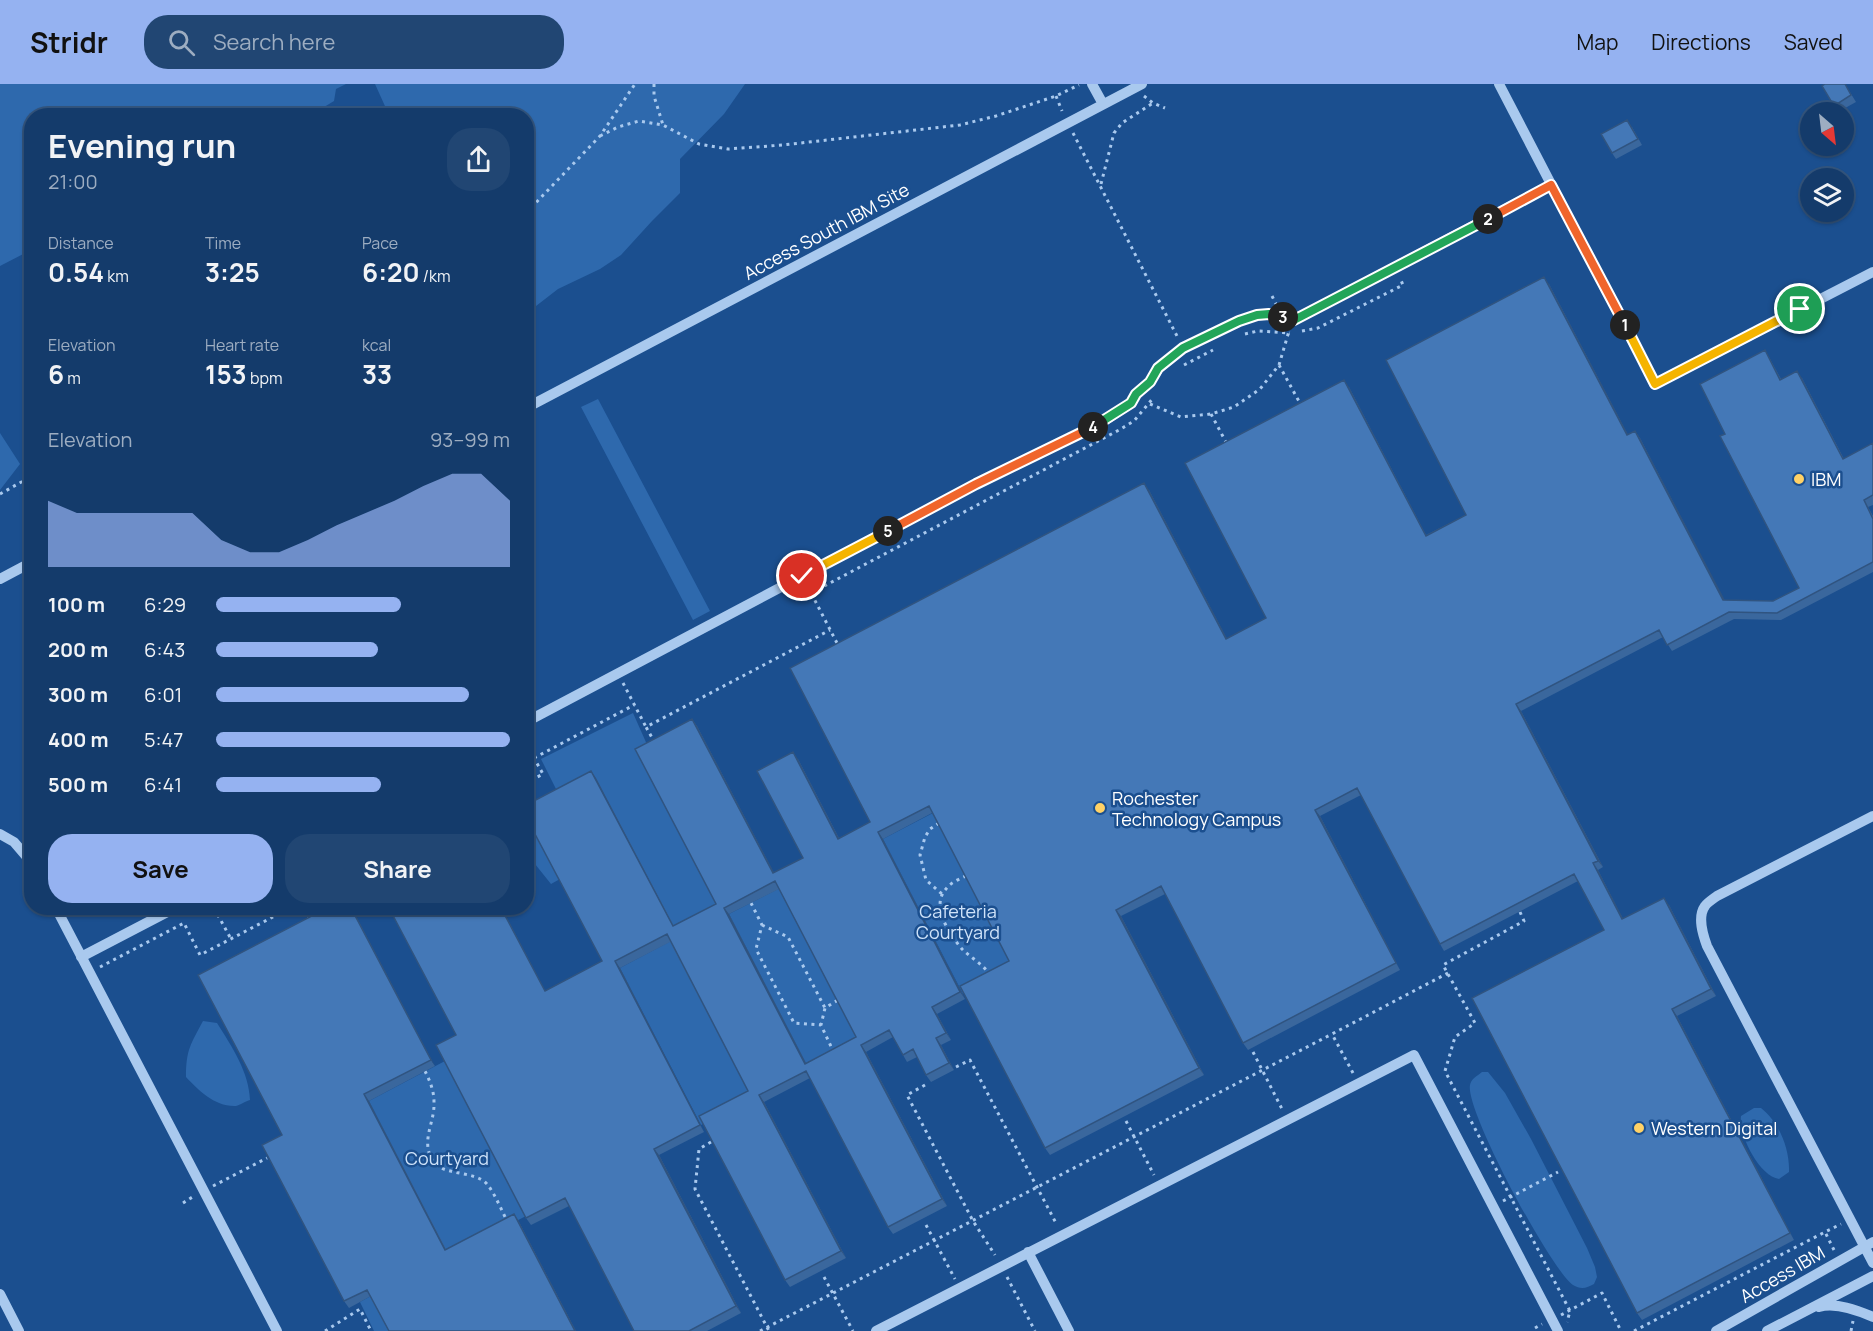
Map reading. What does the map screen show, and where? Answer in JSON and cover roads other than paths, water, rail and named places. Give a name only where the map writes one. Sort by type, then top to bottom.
[{"type":"street","points":[[1092,84],[1103,104]]},
{"type":"street","name":"Access South IBM Site","points":[[534,404],[1142,84]]},
{"type":"street","points":[[1499,84],[1655,384],[1873,272]]},
{"type":"street","points":[[534,718],[976,484],[1098,425],[1127,406],[1136,394],[1150,382],[1158,368],[1183,348],[1257,315],[1269,314],[1294,320],[1551,185]]},
{"type":"street","points":[[0,579],[24,566]]},
{"type":"street","points":[[1873,816],[1717,896],[1704,907],[1701,918],[1707,946],[1868,1244],[1873,1263]]},
{"type":"street","points":[[0,834],[14,842],[24,853]]},
{"type":"street","points":[[60,915],[277,1331]]},
{"type":"street","points":[[81,957],[162,915]]},
{"type":"street","points":[[876,1331],[1414,1054],[1558,1331]]},
{"type":"street","name":"Access IBM","points":[[1716,1331],[1868,1244]]},
{"type":"street","points":[[1028,1252],[1069,1331]]},
{"type":"street","points":[[1767,1331],[1873,1276]]},
{"type":"street","points":[[0,1294],[19,1331]]},
{"type":"street","points":[[1801,1313],[1824,1306],[1855,1310],[1873,1317]]},
{"type":"place","name":"IBM","points":[[1799,479]]},
{"type":"place","name":"Rochester Technology Campus","points":[[1100,808]]},
{"type":"place","name":"Western Digital","points":[[1639,1128]]},
{"type":"park label","name":"Cafeteria Courtyard","points":[[958,921]]},
{"type":"park label","name":"Courtyard","points":[[447,1158]]}]
